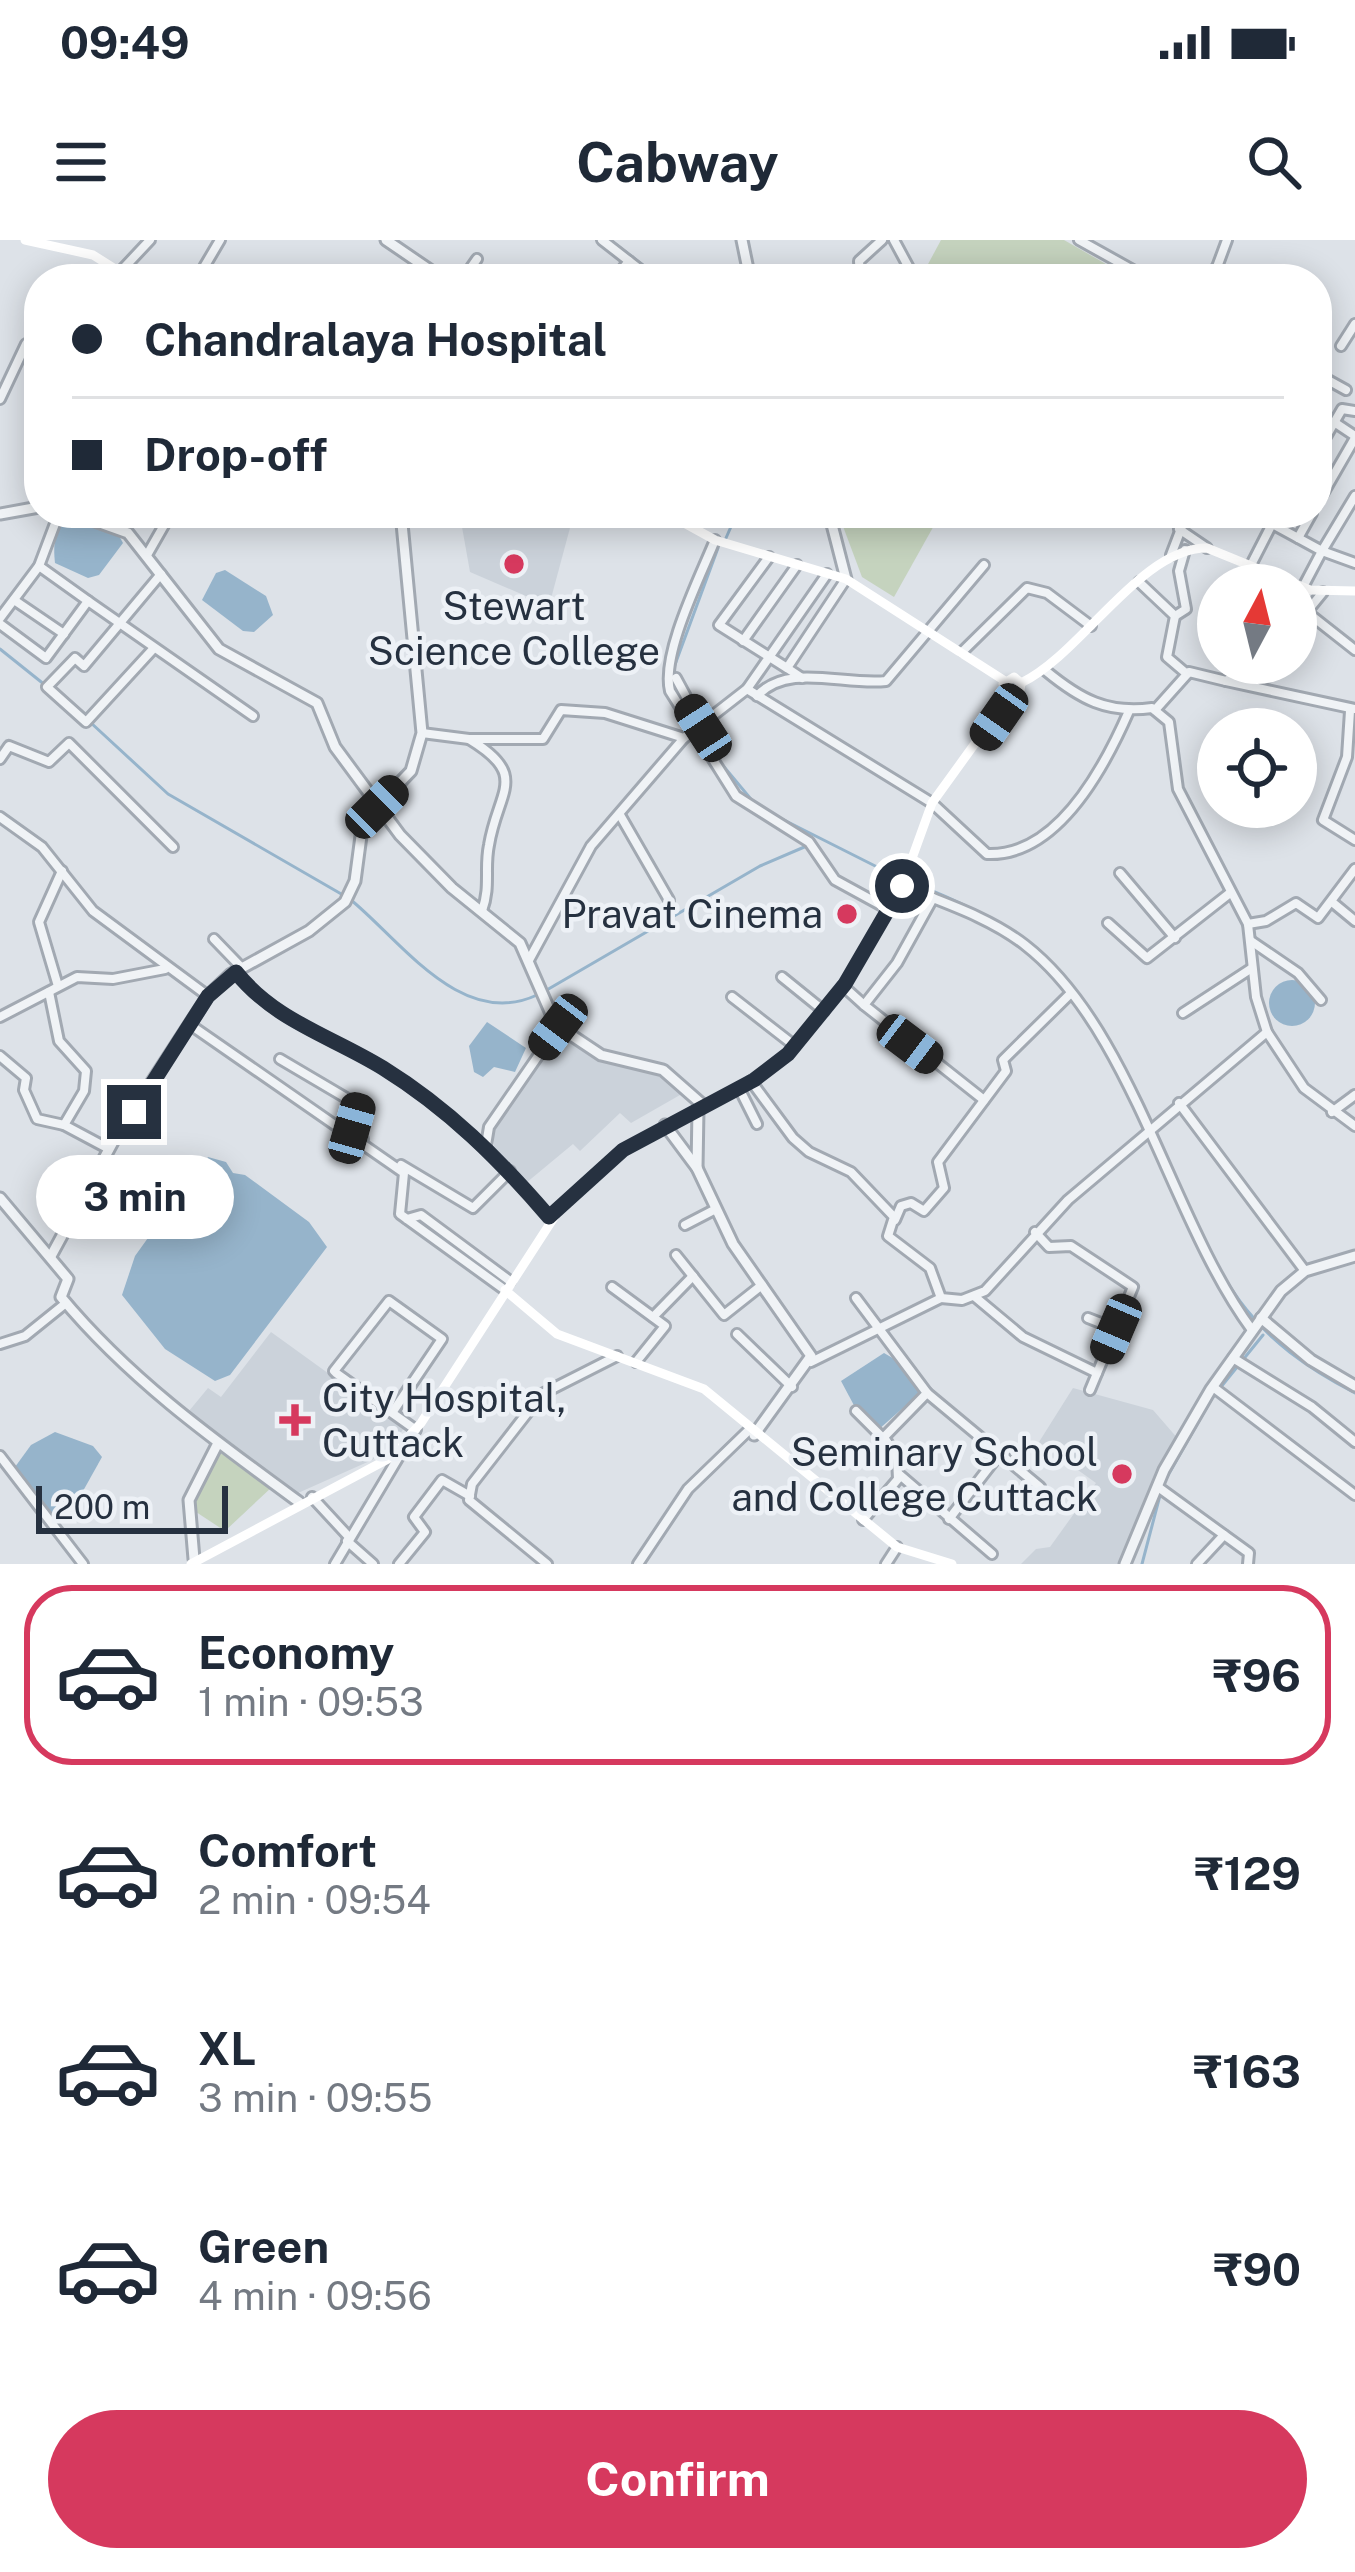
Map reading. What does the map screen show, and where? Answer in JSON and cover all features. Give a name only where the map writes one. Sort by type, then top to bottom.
[{"type":"main road","points":[[26,240],[93,255],[107,264]]},
{"type":"main road","points":[[694,528],[715,540],[846,579],[1005,681]]},
{"type":"main road","points":[[192,1561],[388,1460],[416,1430],[549,1217],[623,1150],[751,1081],[795,1046],[843,986],[903,884],[932,803],[1021,683],[1046,671],[1171,555],[1207,548],[1248,564]]},
{"type":"main road","points":[[1317,590],[1355,591]]},
{"type":"main road","points":[[1005,681],[1014,677],[1021,683]]},
{"type":"main road","points":[[1005,681],[1004,690],[1010,695]]},
{"type":"main road","points":[[508,1286],[557,1334],[704,1389],[751,1433],[897,1547],[952,1564]]},
{"type":"street","points":[[386,240],[421,264]]},
{"type":"street","points":[[602,240],[632,264]]},
{"type":"street","points":[[859,264],[881,240]]},
{"type":"street","points":[[1079,240],[1122,264]]},
{"type":"street","points":[[474,264],[477,259]]},
{"type":"street","points":[[1341,346],[1355,324]]},
{"type":"street","points":[[0,399],[24,348]]},
{"type":"street","points":[[1332,382],[1346,390]]},
{"type":"street","points":[[1332,426],[1344,407],[1355,411]]},
{"type":"street","points":[[1332,478],[1355,437],[1334,422]]},
{"type":"street","points":[[1315,564],[1355,496]]},
{"type":"street","points":[[53,528],[39,566],[0,621],[46,658],[88,602]]},
{"type":"street","points":[[114,528],[128,533],[229,657],[316,704],[335,747],[377,807],[452,888],[512,934],[529,960],[558,1027],[601,1055],[663,1070],[701,1108],[697,1168]]},
{"type":"street","points":[[147,555],[162,528]]},
{"type":"street","points":[[51,1256],[109,1149],[208,996],[239,970],[310,931],[346,902],[358,869],[362,821],[411,771],[422,734],[402,528]]},
{"type":"street","points":[[787,668],[846,579],[833,528]]},
{"type":"street","points":[[1252,564],[1272,528]]},
{"type":"street","points":[[1279,528],[1355,563]]},
{"type":"street","points":[[1297,538],[1303,528]]},
{"type":"street","points":[[1171,555],[1179,530],[1207,548]]},
{"type":"street","points":[[715,540],[667,679],[736,796],[809,842],[836,880],[888,909]]},
{"type":"street","points":[[1175,616],[1186,610],[1180,571],[1185,550]]},
{"type":"street","points":[[769,557],[719,625],[803,679]]},
{"type":"street","points":[[529,960],[591,847],[684,738],[747,688],[842,558]]},
{"type":"street","points":[[757,696],[769,683],[803,679],[886,681],[933,631],[984,565]]},
{"type":"street","points":[[39,566],[253,716]]},
{"type":"street","points":[[743,640],[797,566]]},
{"type":"street","points":[[154,648],[86,722],[47,687],[75,658],[84,666],[161,574]]},
{"type":"street","points":[[1139,583],[1175,616]]},
{"type":"street","points":[[963,651],[1028,588],[1047,593],[1093,628]]},
{"type":"street","points":[[1317,600],[1323,592]]},
{"type":"street","points":[[14,600],[64,634]]},
{"type":"street","points":[[1175,616],[1167,657],[1187,674],[1197,676]]},
{"type":"street","points":[[1317,620],[1355,650]]},
{"type":"street","points":[[1046,671],[1089,701],[1129,711],[1155,710],[1169,722],[1178,789],[1248,924],[1252,968],[1267,1032],[1304,1088],[1355,1126]]},
{"type":"street","points":[[1155,710],[1187,674]]},
{"type":"street","points":[[676,679],[699,730]]},
{"type":"street","points":[[1239,684],[1353,710],[1347,757],[1323,820],[1355,840]]},
{"type":"street","points":[[747,688],[932,803],[987,854],[1012,851],[1068,815],[1129,711]]},
{"type":"street","points":[[422,734],[543,739],[561,710],[605,713],[684,738]]},
{"type":"street","points":[[470,739],[503,763],[508,776],[489,842],[491,885],[482,911]]},
{"type":"street","points":[[0,759],[9,746],[49,762],[69,743],[173,847]]},
{"type":"street","points":[[620,814],[669,899]]},
{"type":"street","points":[[0,817],[42,847],[93,911],[165,969],[208,996]]},
{"type":"street","points":[[1248,924],[1267,921],[1296,903],[1318,918],[1355,869]]},
{"type":"street","points":[[62,871],[39,922],[59,1042],[86,1071],[84,1090],[64,1125]]},
{"type":"street","points":[[1120,873],[1175,938]]},
{"type":"street","points":[[903,884],[1013,936],[1070,994],[1099,1036],[1150,1131],[1216,1278],[1257,1324],[1355,1386]]},
{"type":"street","points":[[1108,923],[1147,958],[1230,893]]},
{"type":"street","points":[[864,1005],[897,963],[933,898]]},
{"type":"street","points":[[1332,902],[1355,922]]},
{"type":"street","points":[[214,939],[270,1008],[387,1071],[486,1144],[549,1217]]},
{"type":"street","points":[[1250,940],[1298,973],[1321,1000]]},
{"type":"street","points":[[1183,1013],[1252,968]]},
{"type":"street","points":[[0,1017],[77,977],[112,979],[165,969]]},
{"type":"street","points":[[782,977],[824,1011]]},
{"type":"street","points":[[843,986],[984,1100]]},
{"type":"street","points":[[941,1298],[930,1268],[888,1236],[902,1206],[911,1203],[924,1211],[944,1188],[938,1162],[1006,1070],[1003,1060],[1070,994]]},
{"type":"street","points":[[732,998],[795,1046]]},
{"type":"street","points":[[192,1025],[404,1173],[407,1184],[397,1205],[407,1219],[421,1215],[508,1286]]},
{"type":"street","points":[[486,1144],[489,1126],[558,1027]]},
{"type":"street","points":[[638,1564],[688,1489],[751,1433],[811,1362],[941,1298],[974,1296],[1035,1232],[1179,1103],[1267,1032]]},
{"type":"street","points":[[0,1056],[26,1078],[24,1090],[38,1119],[64,1125],[109,1149]]},
{"type":"street","points":[[280,1059],[358,1105],[352,1128],[369,1144],[472,1208],[510,1171]]},
{"type":"street","points":[[751,1081],[793,1138],[809,1152],[851,1172],[895,1220]]},
{"type":"street","points":[[739,1088],[757,1124]]},
{"type":"street","points":[[1332,1112],[1355,1095]]},
{"type":"street","points":[[1179,1103],[1305,1271]]},
{"type":"street","points":[[665,1125],[697,1168],[714,1210],[811,1362]]},
{"type":"street","points":[[0,1198],[68,1280],[61,1297],[99,1343],[218,1444],[299,1502]]},
{"type":"street","points":[[685,1225],[714,1210]]},
{"type":"street","points":[[1035,1232],[1048,1247],[1071,1246],[1133,1287],[1090,1390]]},
{"type":"street","points":[[676,1255],[724,1315],[762,1285]]},
{"type":"street","points":[[1125,1564],[1158,1487],[1213,1387],[1281,1291],[1305,1271],[1355,1256]]},
{"type":"street","points":[[653,1317],[693,1276]]},
{"type":"street","points":[[612,1287],[665,1331],[636,1362]]},
{"type":"street","points":[[974,1296],[1023,1337],[1097,1373]]},
{"type":"street","points":[[856,1298],[927,1393],[1040,1487]]},
{"type":"street","points":[[392,1413],[442,1339],[388,1301],[334,1371],[392,1413],[416,1430]]},
{"type":"street","points":[[0,1344],[25,1336],[66,1303]]},
{"type":"street","points":[[1088,1318],[1116,1329]]},
{"type":"street","points":[[736,1334],[793,1388]]},
{"type":"street","points":[[547,1564],[469,1500],[470,1496],[487,1459],[542,1394],[618,1355]]},
{"type":"street","points":[[1233,1358],[1312,1407],[1355,1442]]},
{"type":"street","points":[[1213,1387],[1355,1496]]},
{"type":"street","points":[[884,1439],[927,1393]]},
{"type":"street","points":[[856,1411],[897,1458],[898,1474],[863,1520]]},
{"type":"street","points":[[335,1564],[408,1441]]},
{"type":"street","points":[[192,1561],[189,1500],[218,1444]]},
{"type":"street","points":[[949,1519],[1000,1453]]},
{"type":"street","points":[[0,1457],[83,1564]]},
{"type":"street","points":[[898,1474],[992,1554]]},
{"type":"street","points":[[399,1564],[425,1532],[414,1517],[435,1484],[442,1480],[470,1496]]},
{"type":"street","points":[[1158,1487],[1249,1552],[1248,1564]]},
{"type":"street","points":[[311,1496],[373,1564]]},
{"type":"street","points":[[1197,1564],[1224,1535]]},
{"type":"street","points":[[886,1564],[897,1547]]},
{"type":"shaded area","name":"Stewart Science College","points":[[462,528],[570,528],[549,606],[470,572]]},
{"type":"shaded area","points":[[558,1032],[601,1060],[645,1067],[687,1091],[631,1123],[620,1113],[580,1151],[573,1144],[526,1183],[494,1146],[493,1130]]},
{"type":"shaded area","name":"City Hospital, Cuttack","points":[[271,1332],[404,1428],[394,1443],[372,1460],[298,1493],[208,1430],[189,1411],[208,1388],[221,1397]]},
{"type":"shaded area","name":"Seminary School and College Cuttack","points":[[1073,1388],[1153,1410],[1179,1440],[1118,1564],[1021,1564],[1036,1549],[1050,1547],[1096,1483],[1039,1442]]},
{"type":"green space","points":[[941,240],[1064,240],[1106,264],[928,264]]},
{"type":"green space","points":[[844,528],[933,528],[894,597],[862,577]]},
{"type":"green space","points":[[219,1452],[272,1487],[225,1531],[193,1510],[191,1501]]},
{"type":"water","points":[[59,528],[101,528],[118,534],[123,543],[99,575],[88,578],[55,563]]},
{"type":"water","points":[[225,570],[266,596],[273,615],[254,632],[243,631],[202,600],[216,573]]},
{"type":"water","points":[[1292,980],[1308,987],[1315,1003],[1308,1019],[1292,1026],[1276,1019],[1269,1003],[1276,987]]},
{"type":"water","points":[[487,1022],[526,1048],[515,1072],[494,1067],[483,1077],[474,1072],[469,1046]]},
{"type":"water","points":[[208,1157],[226,1162],[233,1173],[245,1175],[309,1222],[327,1247],[230,1375],[215,1381],[165,1349],[122,1295],[135,1256],[163,1217],[186,1201]]},
{"type":"water","points":[[884,1353],[896,1360],[921,1392],[878,1430],[857,1411],[841,1381]]},
{"type":"water","points":[[55,1432],[93,1446],[102,1457],[78,1500],[63,1514],[51,1514],[15,1467],[31,1445]]},
{"type":"waterway","points":[[610,240],[641,264]]},
{"type":"waterway","points":[[726,538],[730,528]]},
{"type":"waterway","points":[[673,670],[718,548]]},
{"type":"waterway","points":[[0,649],[45,685]]},
{"type":"waterway","points":[[90,722],[168,794],[343,895]]},
{"type":"waterway","points":[[715,756],[755,804]]},
{"type":"waterway","points":[[774,815],[899,878]]},
{"type":"waterway","points":[[545,991],[760,866],[809,845]]},
{"type":"waterway","points":[[908,881],[977,911],[1032,947],[1078,994],[1118,1058]]},
{"type":"waterway","points":[[351,900],[412,958],[459,991],[483,1001],[510,1003],[537,995]]},
{"type":"waterway","points":[[1166,1159],[1236,1296],[1282,1346],[1355,1393]]},
{"type":"waterway","points":[[1142,1564],[1163,1484],[1212,1398],[1263,1335]]},
{"type":"place","name":"Stewart Science College","points":[[514,564]]},
{"type":"place","name":"Pravat Cinema","points":[[847,914]]},
{"type":"place","name":"City Hospital, Cuttack","points":[[295,1420]]},
{"type":"place","name":"Seminary School and College Cuttack","points":[[1122,1474]]},
{"type":"route","points":[[134,1112],[208,996],[236,972],[270,1008],[365,1058],[453,1118],[486,1144],[549,1217],[623,1150],[754,1080],[788,1054],[845,984],[902,886]]}]
